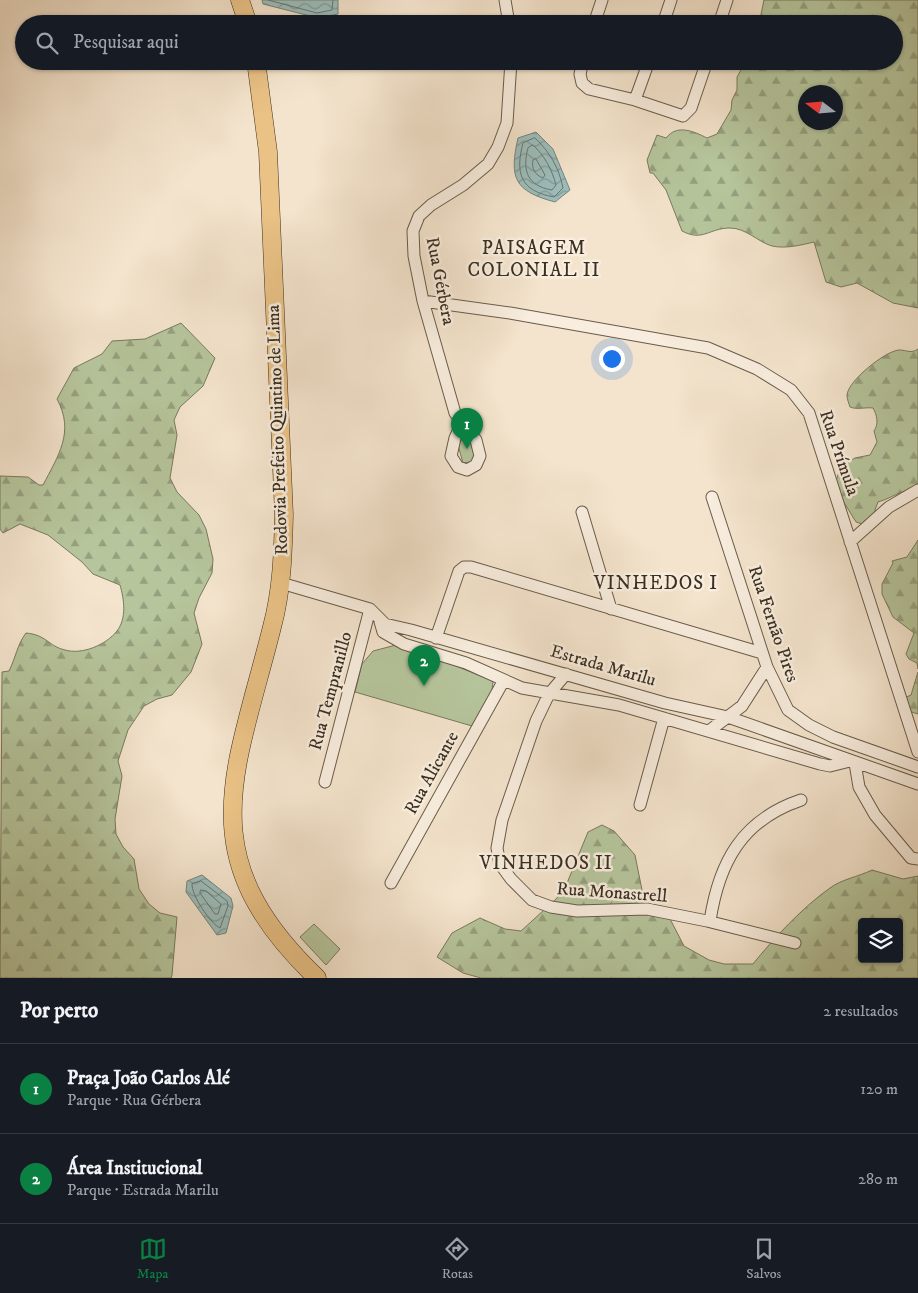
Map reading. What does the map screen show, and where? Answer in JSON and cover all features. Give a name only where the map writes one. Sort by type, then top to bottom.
[{"type":"main road","points":[[240,0],[245,15]]},
{"type":"main road","name":"Rodovia Prefeito Quintino de Lima","points":[[257,70],[268,152],[284,515],[281,582],[272,626],[239,747],[233,787],[232,824],[238,864],[255,899],[275,931],[317,978]]},
{"type":"street","points":[[505,0],[508,15]]},
{"type":"street","points":[[597,15],[602,0]]},
{"type":"street","points":[[666,15],[671,0]]},
{"type":"street","points":[[721,15],[725,0]]},
{"type":"street","name":"Rua Gérbera","points":[[462,423],[455,413],[422,301],[414,256],[413,231],[419,216],[431,205],[463,186],[488,164],[498,147],[506,123],[510,70]]},
{"type":"street","points":[[581,70],[582,83],[589,89],[635,100],[677,116],[688,113],[704,70]]},
{"type":"street","points":[[635,100],[646,70]]},
{"type":"street","name":"Rua Prímula","points":[[422,301],[510,313],[708,348],[757,369],[791,390],[809,413],[918,752]]},
{"type":"street","points":[[850,542],[889,507],[918,490]]},
{"type":"street","name":"Rua Fernão Pires","points":[[712,497],[762,653],[788,710],[810,725],[833,737],[918,768]]},
{"type":"street","points":[[582,512],[611,609]]},
{"type":"street","points":[[436,638],[456,578],[464,567],[471,567],[762,653]]},
{"type":"street","name":"Estrada Marilu","points":[[281,582],[374,612],[385,624],[665,703],[728,717],[918,784]]},
{"type":"street","points":[[374,612],[383,632],[404,644],[466,663],[522,688],[619,705],[820,764],[830,766],[853,762],[859,787],[875,815],[911,858],[918,859]]},
{"type":"street","name":"Rua Tempranillo","points":[[325,782],[374,612]]},
{"type":"street","points":[[709,731],[742,706],[767,667]]},
{"type":"street","name":"Rua Monastrell","points":[[566,674],[549,694],[536,721],[502,820],[497,848],[500,864],[511,879],[532,900],[551,907],[577,911],[647,909],[710,921],[795,943]]},
{"type":"street","name":"Rua Alicante","points":[[391,884],[504,680]]},
{"type":"street","points":[[640,805],[664,718]]},
{"type":"street","points":[[710,921],[714,899],[731,854],[762,818],[781,807],[800,800]]},
{"type":"green space","points":[[764,0],[918,0],[918,308],[893,303],[857,283],[841,287],[826,282],[814,242],[777,247],[736,229],[723,229],[701,235],[682,231],[666,190],[653,173],[650,173],[647,160],[657,135],[666,138],[675,131],[680,130],[691,131],[707,138],[717,134],[731,110],[732,100],[737,90],[737,77],[741,70],[903,70],[903,15],[761,15]]},
{"type":"green space","points":[[181,323],[215,358],[203,386],[180,407],[174,420],[177,435],[170,478],[177,492],[199,515],[206,529],[213,559],[212,573],[199,598],[194,613],[202,644],[191,672],[172,695],[157,699],[144,706],[128,730],[118,761],[122,776],[115,819],[116,834],[123,847],[134,859],[139,889],[149,904],[160,913],[177,917],[172,975],[171,978],[0,978],[2,672],[9,671],[26,633],[39,636],[65,650],[86,650],[107,641],[117,631],[122,620],[124,608],[120,585],[93,574],[82,562],[48,535],[20,524],[3,533],[0,529],[0,476],[28,477],[39,485],[43,485],[59,454],[64,433],[65,422],[57,399],[74,368],[102,354],[112,341],[145,339]]},
{"type":"green space","points":[[918,349],[918,488],[907,490],[878,502],[875,510],[877,522],[872,527],[856,522],[837,491],[836,481],[841,466],[855,458],[870,455],[877,442],[874,431],[877,419],[873,408],[850,407],[847,395],[849,389],[860,375],[885,355],[899,350],[911,352]]},
{"type":"green space","points":[[465,434],[474,446],[473,462],[463,463],[458,445]]},
{"type":"green space","points":[[918,540],[918,669],[917,663],[909,659],[906,654],[914,633],[893,617],[882,594],[882,584],[893,563],[892,561],[907,557]]},
{"type":"green space","points":[[396,645],[493,681],[492,691],[472,726],[355,692],[362,664],[373,651]]},
{"type":"green space","points":[[918,672],[918,714],[908,711],[902,699],[911,695]]},
{"type":"green space","points":[[602,825],[614,831],[635,855],[644,900],[655,912],[670,919],[684,946],[709,960],[724,964],[753,964],[799,914],[840,882],[872,870],[903,879],[918,876],[918,978],[481,978],[463,973],[437,957],[452,933],[480,918],[505,929],[521,931],[556,899],[565,888],[588,832]]},
{"type":"green space","points":[[314,924],[340,949],[326,965],[300,937]]},
{"type":"water","points":[[262,0],[338,0],[338,14],[306,15],[263,4]]},
{"type":"water","points":[[536,132],[553,149],[570,190],[555,202],[531,193],[518,181],[515,173],[514,163],[518,138]]},
{"type":"water","points":[[202,875],[231,898],[233,906],[226,933],[217,935],[186,892],[187,881]]},
{"type":"place","name":"Praça João Carlos Alé","points":[[467,449]]},
{"type":"place","name":"Área Institucional","points":[[424,686]]},
{"type":"district","name":"PAISAGEM COLONIAL II","points":[[534,259]]},
{"type":"district","name":"VINHEDOS I","points":[[656,583]]},
{"type":"district","name":"VINHEDOS II","points":[[546,863]]}]
